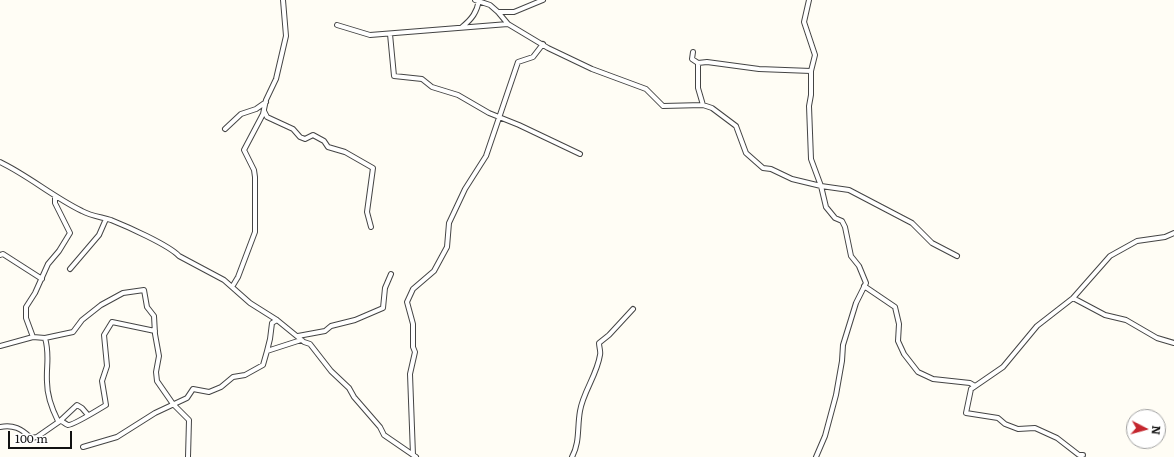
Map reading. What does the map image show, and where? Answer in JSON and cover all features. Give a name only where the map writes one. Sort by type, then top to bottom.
[{"type":"street","points":[[232,287],[238,277],[255,232],[255,177],[244,150],[274,88],[284,49],[286,27],[283,0]]},
{"type":"street","points":[[498,12],[514,12],[543,0]]},
{"type":"street","points":[[809,0],[804,22],[814,55],[811,71],[812,95],[809,106],[811,159],[821,186],[826,207],[835,218],[842,221],[845,227],[851,256],[863,275],[866,283],[856,303],[843,345],[842,361],[836,395],[825,436],[816,457]]},
{"type":"street","points":[[462,27],[470,20],[477,10],[478,1],[490,5],[508,24],[592,69],[641,87],[663,106],[703,105],[712,108],[736,126],[746,153],[763,168],[771,169],[792,179],[821,186],[849,190],[912,223],[932,243],[957,256]]},
{"type":"street","points":[[337,25],[370,35],[508,24]]},
{"type":"street","points":[[390,34],[394,76],[422,79],[432,87],[458,95],[498,118],[519,125],[580,154]]},
{"type":"street","points":[[414,456],[410,374],[415,352],[413,347],[413,324],[407,302],[413,289],[434,271],[448,247],[448,223],[465,189],[486,156],[518,62],[533,57],[543,44]]},
{"type":"street","points":[[693,52],[692,59],[698,63],[707,62],[759,69],[811,71]]},
{"type":"street","points":[[698,63],[698,88],[703,105]]},
{"type":"street","points":[[225,129],[241,114],[256,109],[266,102]]},
{"type":"street","points":[[264,110],[267,117],[292,129],[300,137],[305,139],[314,135],[324,141],[328,147],[345,152],[373,168],[367,212],[371,227]]},
{"type":"street","points":[[0,162],[38,183],[55,196],[84,212],[106,219],[174,250],[179,256],[224,280],[250,303],[310,344],[331,371],[349,388],[354,397],[380,427],[384,435],[414,456]]},
{"type":"street","points":[[33,338],[26,318],[26,306],[42,279],[48,264],[59,251],[70,233],[55,203],[55,196]]},
{"type":"street","points":[[70,269],[99,235],[106,219]]},
{"type":"street","points":[[1083,455],[1079,455],[1057,438],[1035,428],[1018,430],[998,418],[966,413],[971,389],[1003,367],[1037,326],[1073,298],[1105,260],[1116,252],[1137,241],[1164,237],[1174,233]]},
{"type":"street","points":[[0,255],[3,254],[42,279]]},
{"type":"street","points":[[267,351],[300,338],[325,331],[331,326],[355,320],[383,308],[385,288],[391,274]]},
{"type":"street","points":[[864,286],[895,307],[899,324],[898,341],[904,354],[918,372],[933,379],[970,383],[975,386]]},
{"type":"street","points":[[0,346],[33,338],[46,338],[73,332],[82,320],[101,304],[123,293],[144,290],[147,307],[154,316],[159,356],[156,372],[157,381],[173,404],[189,420],[188,457]]},
{"type":"street","points":[[1073,298],[1099,312],[1126,320],[1157,338],[1174,343]]},
{"type":"street","points":[[572,457],[580,433],[580,411],[585,393],[601,355],[599,343],[609,335],[633,309]]},
{"type":"street","points":[[82,447],[117,437],[155,413],[187,398],[193,389],[209,392],[221,387],[233,377],[245,375],[262,365],[270,339],[272,323],[277,320]]},
{"type":"street","points":[[46,338],[49,359],[47,382],[48,397],[59,421],[68,425],[73,424],[106,405],[102,382],[107,366],[104,335],[112,322],[155,330]]},
{"type":"street","points":[[0,427],[15,427],[23,431],[30,438],[37,437],[59,421],[77,405],[88,415]]}]
